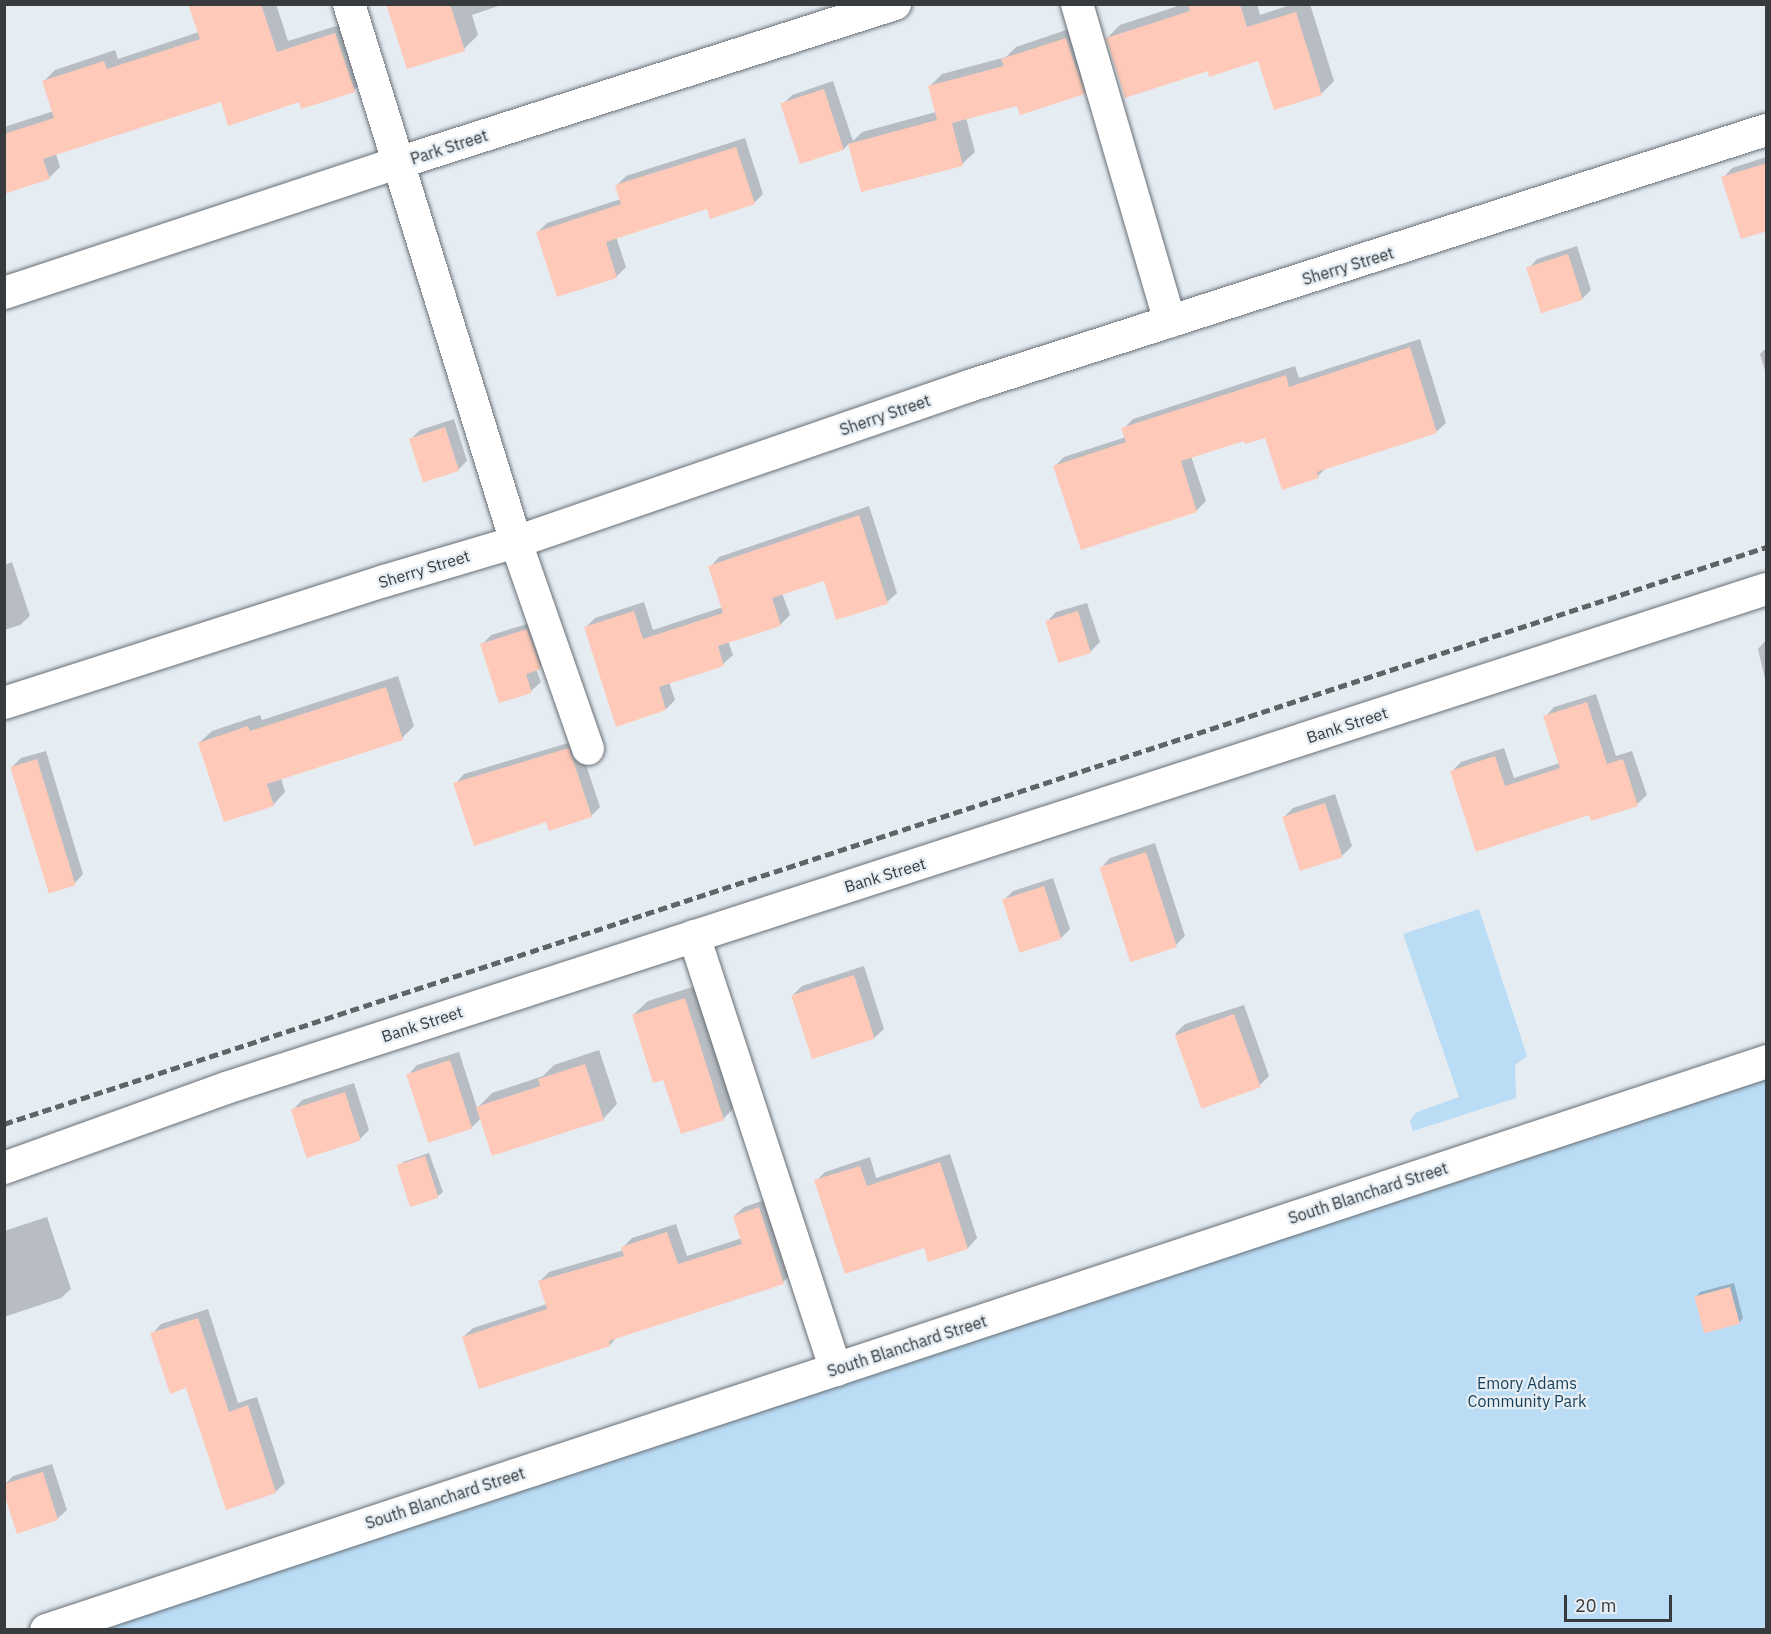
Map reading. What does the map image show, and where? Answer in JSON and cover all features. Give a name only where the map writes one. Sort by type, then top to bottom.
[{"type":"street","points":[[349,4],[516,542],[588,749]]},
{"type":"street","name":"Park Street","points":[[4,293],[398,163],[895,4]]},
{"type":"street","points":[[1077,4],[1170,322]]},
{"type":"street","name":"Sherry Street","points":[[4,703],[384,581],[516,542],[969,386],[1767,130]]},
{"type":"street","name":"Bank Street","points":[[4,1168],[226,1088],[1767,589]]},
{"type":"street","points":[[694,936],[836,1370]]},
{"type":"street","name":"South Blanchard Street","points":[[46,1629],[836,1370],[1767,1060]]},
{"type":"green space","points":[[1479,909],[1527,1056],[1515,1065],[1516,1098],[1413,1131],[1410,1121],[1415,1113],[1459,1097],[1403,934]]},
{"type":"green space","name":"Emory Adams Community Park","points":[[1766,1062],[1766,1629],[49,1630]]},
{"type":"building","points":[[188,4],[261,4],[277,52],[335,33],[355,92],[301,109],[299,102],[228,126],[221,102],[43,159],[50,179],[4,194],[4,134],[54,118],[42,81],[104,61],[107,69],[200,39]]},
{"type":"building","points":[[386,4],[450,4],[465,51],[407,69]]},
{"type":"building","points":[[1188,4],[1240,4],[1247,27],[1296,12],[1322,95],[1274,110],[1258,61],[1209,77],[1208,71],[1125,98],[1106,38],[1190,11]]},
{"type":"building","points":[[1066,38],[1085,94],[1020,115],[1017,106],[952,123],[963,166],[861,192],[848,144],[937,120],[928,86],[1004,66],[1001,59]]},
{"type":"building","points":[[824,89],[844,150],[800,164],[780,103]]},
{"type":"building","points":[[736,147],[755,204],[710,219],[707,209],[606,242],[617,278],[557,297],[536,232],[621,204],[615,185]]},
{"type":"building","points":[[1767,163],[1767,231],[1741,239],[1721,177]]},
{"type":"building","points":[[1568,254],[1583,300],[1541,313],[1526,268]]},
{"type":"building","points":[[1410,347],[1437,433],[1317,472],[1319,478],[1282,490],[1265,438],[1245,444],[1244,441],[1181,461],[1197,512],[1081,550],[1053,466],[1126,442],[1121,428],[1286,375],[1289,387]]},
{"type":"building","points":[[445,427],[459,471],[423,482],[409,439]]},
{"type":"building","points":[[859,515],[888,604],[836,620],[824,581],[772,598],[781,626],[718,646],[724,666],[659,687],[666,710],[616,727],[584,627],[634,611],[643,639],[723,613],[708,566]]},
{"type":"building","points":[[1078,611],[1091,653],[1058,663],[1045,621]]},
{"type":"building","points":[[527,629],[541,669],[526,674],[532,693],[499,703],[480,644]]},
{"type":"building","points":[[386,687],[403,740],[267,784],[274,806],[224,822],[198,743],[248,726],[250,731]]},
{"type":"building","points":[[1587,702],[1607,764],[1623,759],[1638,806],[1591,821],[1589,815],[1476,852],[1450,771],[1495,756],[1505,786],[1560,768],[1543,716]]},
{"type":"building","points":[[569,748],[592,817],[549,831],[546,822],[474,846],[453,783]]},
{"type":"building","points":[[37,759],[76,885],[49,893],[10,767]]},
{"type":"building","points":[[1325,803],[1343,857],[1300,871],[1282,817]]},
{"type":"building","points":[[1146,852],[1177,947],[1130,962],[1099,867]]},
{"type":"building","points":[[1044,886],[1061,939],[1019,953],[1002,900]]},
{"type":"building","points":[[854,975],[875,1039],[812,1059],[791,995]]},
{"type":"building","points":[[685,998],[724,1120],[681,1134],[663,1080],[653,1083],[632,1015]]},
{"type":"building","points":[[1234,1014],[1261,1087],[1201,1109],[1175,1036]]},
{"type":"building","points":[[450,1060],[472,1128],[429,1143],[406,1074]]},
{"type":"building","points":[[585,1064],[604,1120],[492,1156],[476,1107],[540,1086],[538,1079]]},
{"type":"building","points":[[345,1092],[361,1141],[307,1158],[291,1110]]},
{"type":"building","points":[[425,1156],[439,1198],[410,1207],[396,1165]]},
{"type":"building","points":[[940,1162],[968,1249],[928,1262],[924,1248],[845,1274],[814,1180],[860,1166],[867,1186]]},
{"type":"building","points":[[759,1207],[784,1284],[609,1341],[610,1346],[479,1389],[462,1337],[547,1309],[538,1281],[624,1256],[621,1247],[667,1232],[678,1264],[742,1244],[733,1216]]},
{"type":"building","points":[[1730,1287],[1740,1324],[1704,1333],[1694,1297]]},
{"type":"building","points":[[198,1318],[229,1412],[248,1405],[276,1493],[226,1510],[186,1388],[170,1394],[150,1333]]},
{"type":"building","points":[[43,1472],[58,1520],[17,1534],[4,1494],[4,1484]]},
{"type":"railway","points":[[4,1124],[1766,547]]}]
